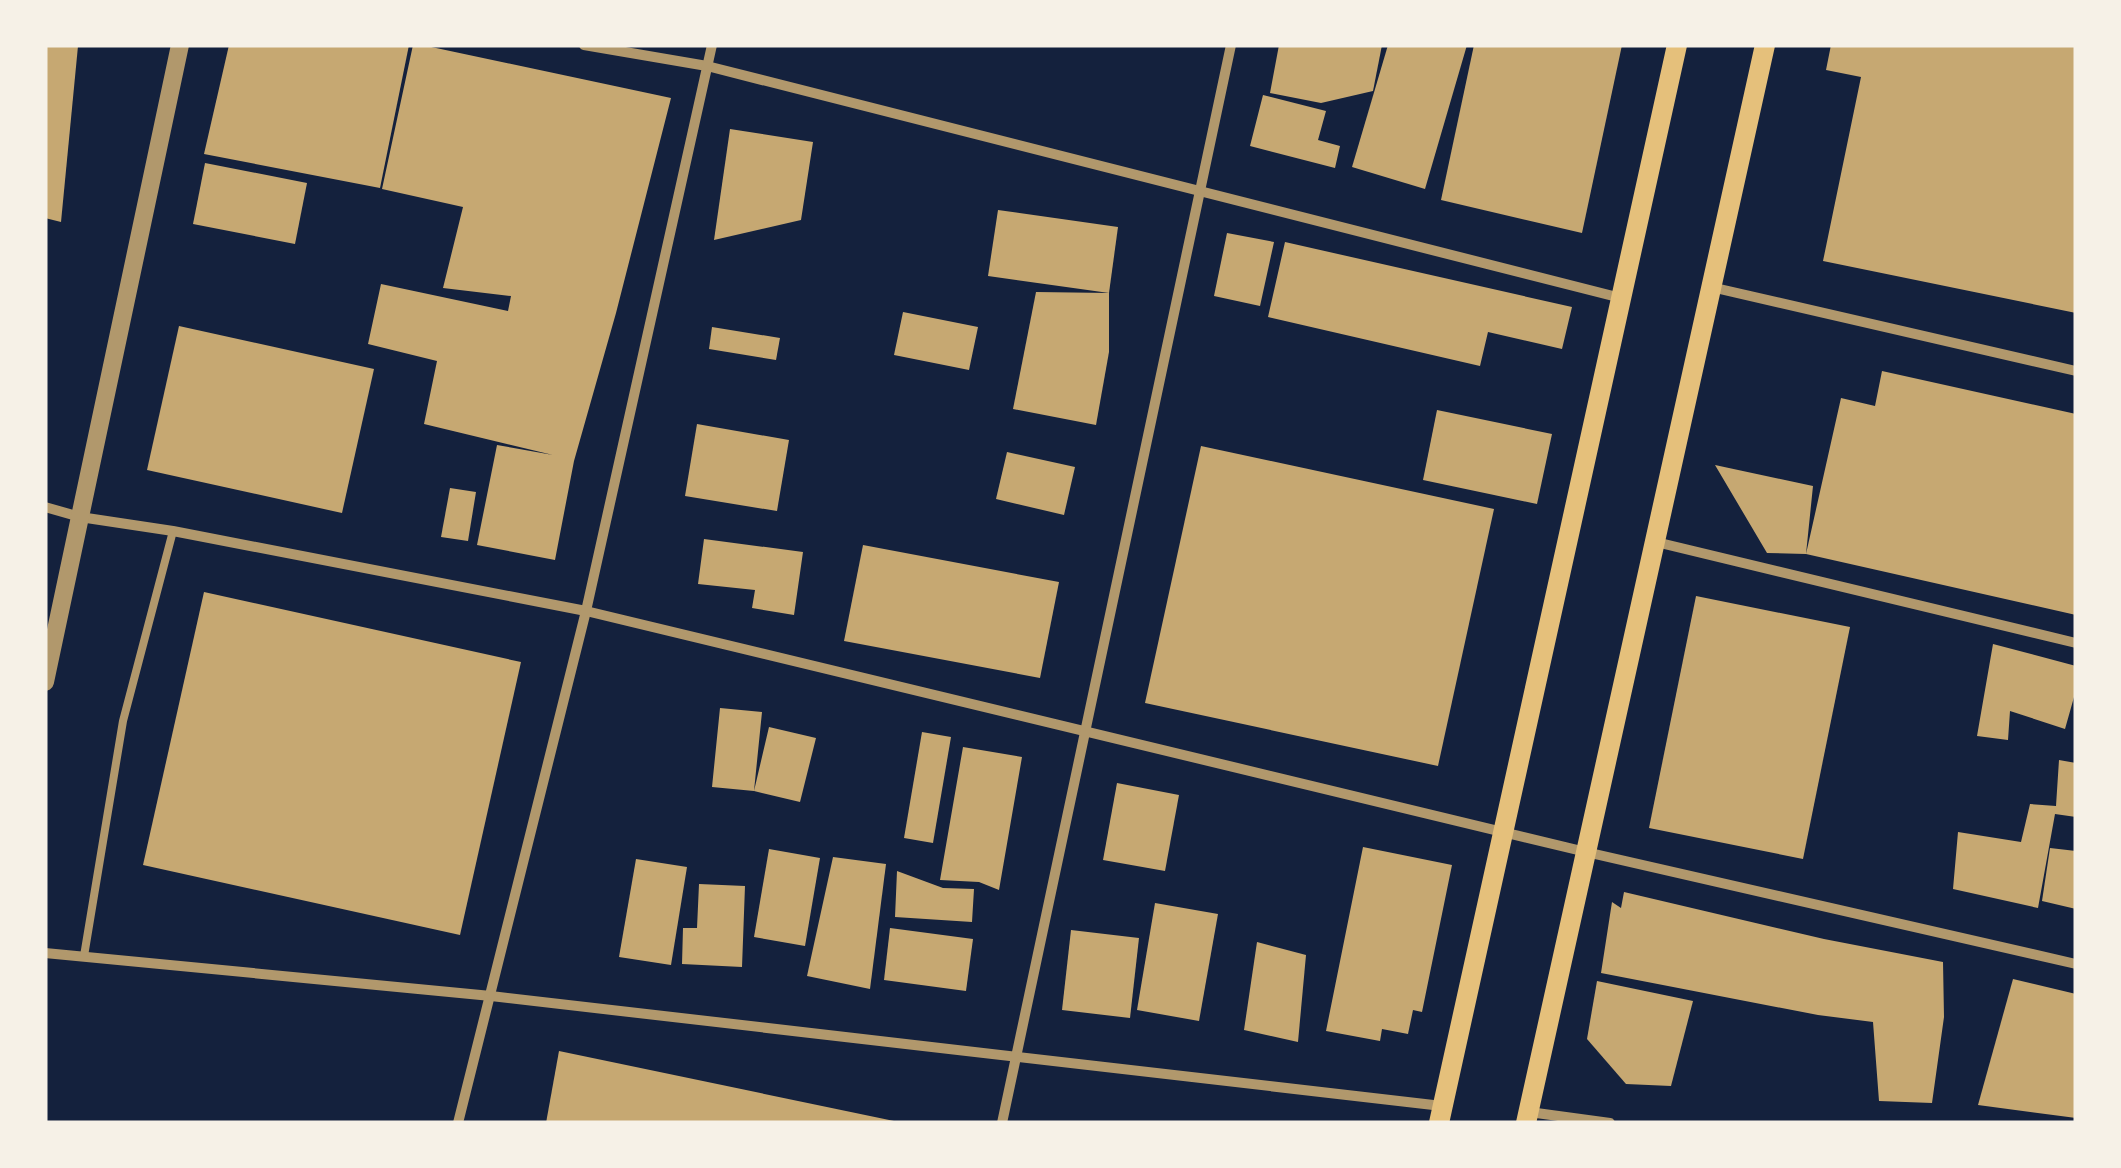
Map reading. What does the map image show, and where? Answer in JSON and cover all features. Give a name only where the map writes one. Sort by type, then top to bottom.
[{"type":"main road","points":[[1441,1114],[1678,45]]},
{"type":"main road","points":[[1528,1118],[1765,45]]},
{"type":"street","points":[[45,682],[180,45]]},
{"type":"street","points":[[584,45],[706,66],[1621,298]]},
{"type":"street","points":[[458,1123],[586,611],[712,45]]},
{"type":"street","points":[[1002,1123],[1231,45]]},
{"type":"street","points":[[1712,287],[2076,371]]},
{"type":"street","points":[[45,507],[586,611],[1586,852],[2076,964]]},
{"type":"street","points":[[1655,542],[2076,643]]},
{"type":"street","points":[[45,953],[491,996],[1015,1056],[1441,1114]]},
{"type":"street","points":[[1528,1118],[1610,1123]]},
{"type":"lane","points":[[84,956],[123,721],[174,531]]},
{"type":"building","points":[[45,45],[78,46],[61,222],[45,218]]},
{"type":"building","points":[[229,45],[409,45],[380,188],[204,154]]},
{"type":"building","points":[[413,45],[671,98],[574,461],[555,560],[477,545],[497,445],[553,455],[424,424],[437,361],[368,344],[381,284],[508,311],[511,296],[443,288],[463,207],[382,189]]},
{"type":"building","points":[[1279,45],[1382,45],[1373,91],[1321,103],[1270,93]]},
{"type":"building","points":[[1388,45],[1467,45],[1425,189],[1352,167]]},
{"type":"building","points":[[1474,45],[1622,45],[1582,233],[1441,200]]},
{"type":"building","points":[[1831,45],[2076,45],[2076,313],[1823,261],[1861,77],[1826,70]]},
{"type":"building","points":[[1263,95],[1326,111],[1318,140],[1340,146],[1335,168],[1250,146]]},
{"type":"building","points":[[730,129],[813,142],[801,220],[714,240]]},
{"type":"building","points":[[205,163],[307,183],[295,244],[193,224]]},
{"type":"building","points":[[998,210],[1118,227],[1109,293],[988,276]]},
{"type":"building","points":[[1227,233],[1274,242],[1260,306],[1214,296]]},
{"type":"building","points":[[1285,242],[1572,307],[1562,349],[1488,332],[1480,366],[1268,317]]},
{"type":"building","points":[[1036,292],[1109,293],[1109,352],[1096,425],[1013,409]]},
{"type":"building","points":[[903,312],[978,327],[969,370],[894,355]]},
{"type":"building","points":[[179,326],[374,369],[342,513],[147,470]]},
{"type":"building","points":[[712,327],[780,338],[776,360],[709,349]]},
{"type":"building","points":[[1882,371],[2076,414],[2076,615],[1806,554],[1841,398],[1875,406]]},
{"type":"building","points":[[1437,410],[1552,434],[1537,504],[1423,480]]},
{"type":"building","points":[[697,424],[789,440],[777,511],[685,496]]},
{"type":"building","points":[[1201,446],[1494,509],[1438,766],[1145,703]]},
{"type":"building","points":[[1007,452],[1075,467],[1064,515],[996,499]]},
{"type":"building","points":[[1715,465],[1813,486],[1806,554],[1767,553]]},
{"type":"building","points":[[450,488],[476,492],[468,541],[441,537]]},
{"type":"building","points":[[704,539],[803,552],[794,615],[752,608],[755,590],[698,584]]},
{"type":"building","points":[[863,545],[1059,582],[1040,678],[844,641]]},
{"type":"building","points":[[204,592],[521,662],[460,935],[143,865]]},
{"type":"building","points":[[1696,596],[1850,627],[1803,859],[1649,828]]},
{"type":"building","points":[[1993,644],[2076,666],[2076,690],[2065,729],[2010,711],[2008,740],[1977,736]]},
{"type":"building","points":[[720,708],[762,712],[754,791],[712,787]]},
{"type":"building","points":[[769,727],[816,738],[800,802],[754,791]]},
{"type":"building","points":[[922,732],[951,737],[933,843],[904,838]]},
{"type":"building","points":[[963,747],[1022,757],[999,890],[979,882],[940,880]]},
{"type":"building","points":[[2059,760],[2076,763],[2076,817],[2055,814],[2038,908],[1953,889],[1958,832],[2021,842],[2030,804],[2056,806]]},
{"type":"building","points":[[1117,783],[1179,795],[1165,871],[1103,860]]},
{"type":"building","points":[[1363,847],[1452,865],[1422,1012],[1413,1010],[1408,1034],[1382,1029],[1380,1041],[1326,1031]]},
{"type":"building","points":[[2050,848],[2076,851],[2076,909],[2042,901]]},
{"type":"building","points":[[769,849],[820,858],[805,946],[754,937]]},
{"type":"building","points":[[833,857],[886,864],[870,989],[807,976]]},
{"type":"building","points":[[636,859],[687,867],[671,965],[619,957]]},
{"type":"building","points":[[897,871],[943,888],[974,889],[972,922],[895,917]]},
{"type":"building","points":[[699,884],[745,886],[742,967],[682,964],[683,928],[697,928]]},
{"type":"building","points":[[1624,892],[1824,939],[1943,962],[1944,1017],[1932,1103],[1879,1101],[1873,1022],[1601,973],[1612,902],[1621,908]]},
{"type":"building","points":[[1155,903],[1218,914],[1199,1021],[1137,1010]]},
{"type":"building","points":[[890,928],[973,939],[966,991],[884,980]]},
{"type":"building","points":[[1071,930],[1139,938],[1130,1018],[1062,1010]]},
{"type":"building","points":[[1257,942],[1306,955],[1298,1042],[1244,1030]]},
{"type":"building","points":[[2013,979],[2076,994],[2076,1118],[1978,1105]]},
{"type":"building","points":[[1597,981],[1693,1001],[1671,1086],[1626,1084],[1587,1039]]},
{"type":"building","points":[[559,1051],[894,1121],[894,1123],[546,1123]]}]
